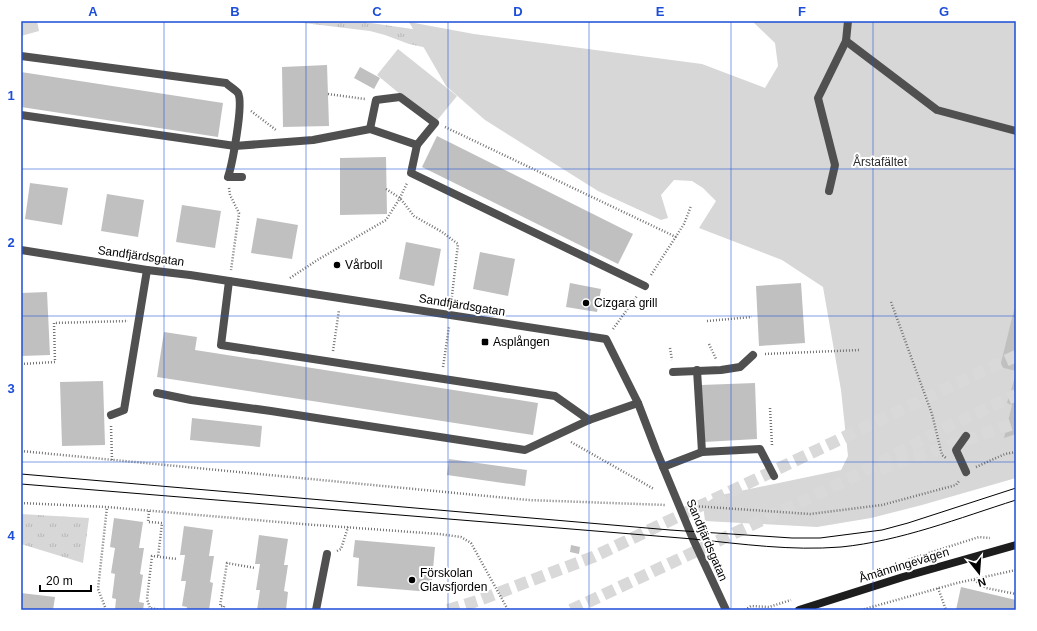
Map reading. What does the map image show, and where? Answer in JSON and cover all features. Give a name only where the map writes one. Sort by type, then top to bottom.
[{"type":"street","points":[[829,191],[835,165],[818,98],[846,41],[848,21]]},
{"type":"street","points":[[846,41],[937,110],[1016,130]]},
{"type":"street","points":[[21,56],[226,83],[238,94],[241,104],[235,146],[228,177],[242,177]]},
{"type":"street","points":[[370,129],[376,100],[400,97],[435,123],[417,145],[411,174],[645,286]]},
{"type":"street","points":[[21,115],[235,146],[313,140],[370,129],[417,145]]},
{"type":"street","name":"Sandfjärdsgatan","points":[[21,250],[606,339],[638,403],[693,539],[726,610]]},
{"type":"street","points":[[111,415],[124,410],[147,270]]},
{"type":"street","points":[[229,281],[221,345],[555,396],[589,420]]},
{"type":"street","points":[[673,372],[721,370],[740,367],[753,355]]},
{"type":"street","points":[[697,370],[702,452]]},
{"type":"street","points":[[157,393],[191,400],[525,450],[589,420],[638,403]]},
{"type":"street","points":[[966,436],[956,450],[966,472]]},
{"type":"street","points":[[663,467],[702,452],[760,449],[774,476]]},
{"type":"street","name":"Åmänningevägen","points":[[799,610],[903,577],[1016,545]]},
{"type":"street","points":[[316,610],[327,554]]},
{"type":"path","points":[[328,94],[376,100]]},
{"type":"path","points":[[241,104],[292,142]]},
{"type":"path","points":[[435,123],[676,237]]},
{"type":"path","points":[[275,288],[319,259],[386,220],[400,198],[411,174]]},
{"type":"path","points":[[228,177],[230,195],[239,213],[229,281]]},
{"type":"path","points":[[386,189],[400,198],[414,216],[442,232],[458,244],[442,379]]},
{"type":"path","points":[[332,362],[340,298]]},
{"type":"path","points":[[891,302],[932,414],[942,455],[948,459]]},
{"type":"path","points":[[707,321],[752,316]]},
{"type":"path","points":[[21,364],[55,362],[54,323],[139,321]]},
{"type":"path","points":[[753,355],[859,350]]},
{"type":"path","points":[[770,408],[772,446]]},
{"type":"path","points":[[111,415],[112,460]]},
{"type":"path","points":[[558,435],[654,489]]},
{"type":"path","points":[[21,451],[528,500],[679,505],[810,514],[882,505],[956,484],[966,472],[1005,454],[1016,452]]},
{"type":"path","points":[[21,503],[108,507],[461,537],[471,543],[508,610]]},
{"type":"path","points":[[105,608],[98,589],[108,507]]},
{"type":"path","points":[[149,511],[148,522],[162,523],[158,557]]},
{"type":"path","points":[[327,554],[342,549],[348,527]]},
{"type":"path","points":[[161,610],[150,608],[146,599],[152,556],[177,560]]},
{"type":"path","points":[[223,610],[224,606],[220,606],[227,563],[255,568]]},
{"type":"path","points":[[860,610],[938,588],[1016,570]]},
{"type":"path","points":[[974,579],[986,588],[1016,594]]},
{"type":"path","points":[[938,588],[946,610]]},
{"type":"green space","points":[[21,21],[37,21],[39,31],[21,36]]},
{"type":"green space","points":[[287,21],[357,21],[447,34],[479,59],[409,44],[370,31]]},
{"type":"green space","name":"Årstafältet","points":[[752,21],[1016,21],[1016,478],[871,518],[817,527],[705,521],[703,505],[716,496],[841,470],[848,456],[841,390],[823,287],[782,260],[699,228],[716,201],[703,188],[692,181],[674,180],[661,195],[668,218],[661,220],[598,191],[485,120],[446,86],[409,22],[474,34],[702,64],[765,88],[778,66],[775,43]]},
{"type":"green space","points":[[398,49],[457,96],[435,123],[377,75]]},
{"type":"green space","points":[[21,514],[89,518],[83,563],[21,544]]},
{"type":"building","points":[[327,65],[329,126],[283,127],[282,67]]},
{"type":"building","points":[[360,67],[380,78],[374,89],[354,78]]},
{"type":"building","points":[[21,72],[223,103],[218,137],[21,107]]},
{"type":"building","points":[[437,136],[633,234],[618,264],[422,167]]},
{"type":"building","points":[[386,157],[387,214],[340,215],[340,158]]},
{"type":"building","points":[[30,183],[68,188],[62,225],[25,219]]},
{"type":"building","points":[[107,194],[144,200],[138,237],[101,231]]},
{"type":"building","points":[[182,205],[221,211],[215,248],[176,242]]},
{"type":"building","points":[[257,218],[298,225],[292,259],[251,253]]},
{"type":"building","points":[[406,242],[441,249],[434,286],[399,279]]},
{"type":"building","points":[[480,252],[515,259],[508,296],[473,289]]},
{"type":"building","points":[[570,283],[601,289],[597,312],[566,307]]},
{"type":"building","points":[[801,283],[805,343],[759,346],[756,286]]},
{"type":"building","points":[[47,292],[50,355],[21,356],[21,293]]},
{"type":"building","points":[[1016,306],[1016,371],[1000,367]]},
{"type":"building","points":[[164,332],[197,337],[195,350],[538,403],[533,435],[157,377]]},
{"type":"building","points":[[1016,374],[1016,434],[1004,438],[1012,405],[1007,403]]},
{"type":"building","points":[[103,381],[105,445],[62,446],[60,382]]},
{"type":"building","points":[[755,383],[757,439],[704,442],[701,385]]},
{"type":"building","points":[[192,418],[262,426],[260,447],[190,440]]},
{"type":"building","points":[[449,459],[527,470],[525,486],[447,475]]},
{"type":"building","points":[[114,518],[143,522],[139,548],[144,548],[140,574],[143,575],[139,602],[144,603],[143,610],[115,610],[116,599],[112,598],[115,574],[111,573],[115,548],[110,547]]},
{"type":"building","points":[[184,526],[213,530],[209,556],[214,556],[210,582],[213,583],[209,610],[186,610],[187,607],[182,606],[186,581],[181,581],[185,555],[180,555]]},
{"type":"building","points":[[259,535],[288,539],[284,565],[288,565],[284,591],[288,592],[286,610],[257,610],[260,590],[256,590],[260,564],[255,564]]},
{"type":"building","points":[[355,540],[435,547],[431,592],[357,586],[359,558],[353,557]]},
{"type":"building","points":[[571,545],[580,547],[579,554],[570,552]]},
{"type":"building","points":[[961,587],[1016,600],[1016,610],[956,610]]},
{"type":"building","points":[[21,593],[55,597],[53,610],[21,610]]},
{"type":"tunnel","points":[[448,610],[477,601],[593,557],[1016,356]]},
{"type":"tunnel","points":[[571,610],[845,481],[951,425],[1016,395]]},
{"type":"tunnel","points":[[880,469],[1016,423]]},
{"type":"tram line","points":[[21,474],[670,530],[792,538],[820,538],[882,530],[1016,488]]},
{"type":"tram line","points":[[21,484],[804,548],[841,547],[886,540],[930,528],[1016,500]]},
{"type":"place","name":"Vårboll","points":[[337,265]]},
{"type":"place","name":"Cizgara grill","points":[[586,303]]},
{"type":"place","name":"Asplången","points":[[485,342]]},
{"type":"place","name":"Förskolan Glavsfjorden","points":[[412,580]]}]
